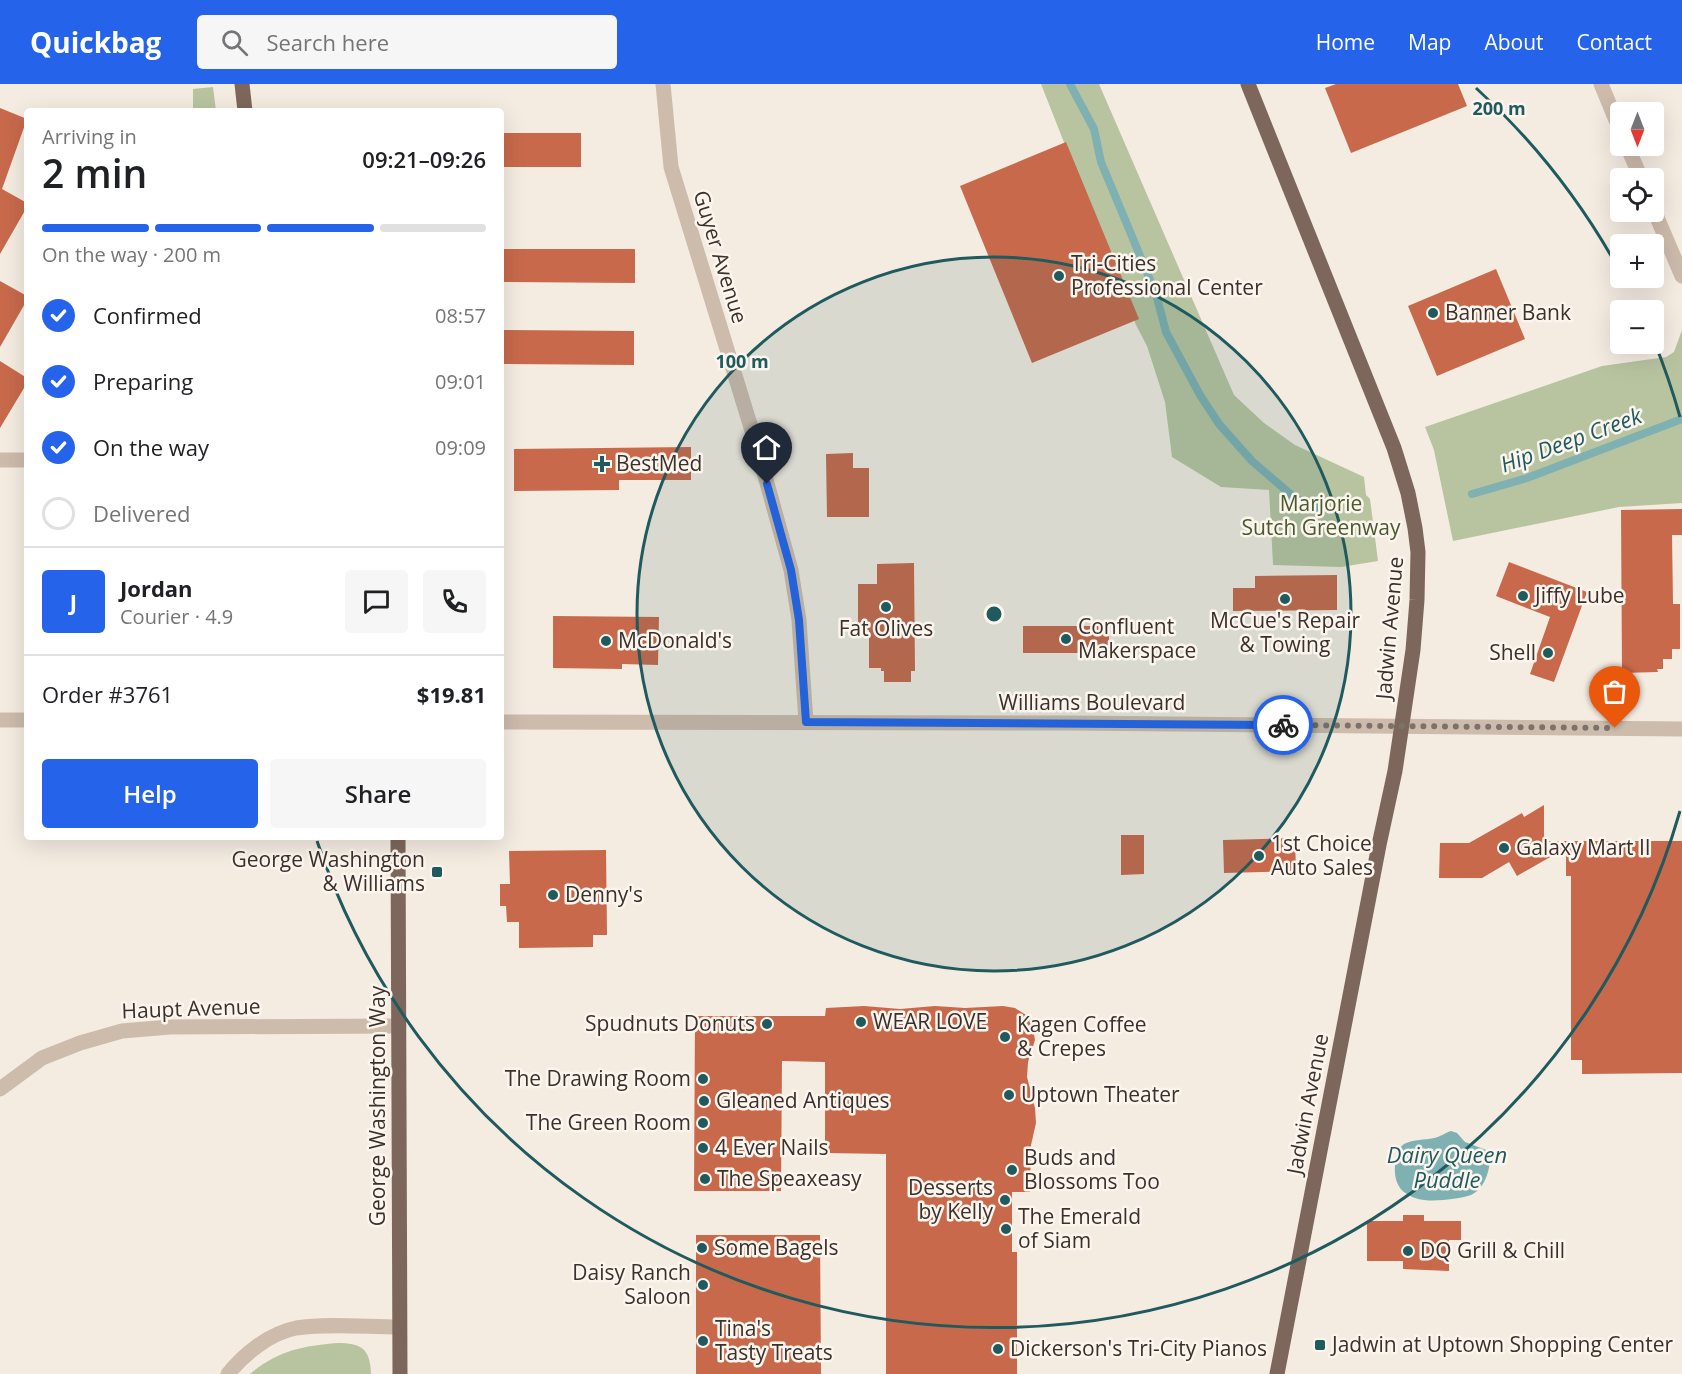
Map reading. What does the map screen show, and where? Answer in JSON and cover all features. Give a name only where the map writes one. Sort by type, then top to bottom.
[{"type":"main road","points":[[242,84],[245,108]]},
{"type":"main road","name":"Jadwin Avenue","points":[[1248,84],[1394,448],[1408,493],[1418,552],[1418,600],[1413,650],[1395,771],[1277,1374]]},
{"type":"main road","name":"George Washington Way","points":[[399,840],[400,1374]]},
{"type":"street","name":"Guyer Avenue","points":[[663,84],[671,167],[757,447],[791,570],[799,620],[806,722]]},
{"type":"street","points":[[1601,84],[1610,106]]},
{"type":"street","points":[[1659,222],[1682,276]]},
{"type":"street","points":[[0,460],[24,460]]},
{"type":"street","points":[[0,720],[24,720]]},
{"type":"street","name":"Williams Boulevard","points":[[504,722],[1682,729]]},
{"type":"street","name":"Haupt Avenue","points":[[0,1089],[42,1058],[80,1043],[122,1031],[170,1027],[399,1026]]},
{"type":"street","points":[[228,1374],[254,1349],[295,1329],[399,1327]]},
{"type":"green space","name":"Marjorie Sutch Greenway","points":[[1041,84],[1099,84],[1234,395],[1264,423],[1295,445],[1364,477],[1366,495],[1370,499],[1378,561],[1341,567],[1273,565],[1269,490],[1221,487],[1172,457],[1165,402],[1147,346],[1136,325]]},
{"type":"green space","points":[[213,87],[216,108],[193,108],[193,89]]},
{"type":"green space","name":"Marjorie Sutch Greenway","points":[[1682,330],[1682,503],[1619,507],[1453,541],[1434,450],[1425,427],[1602,366],[1666,357],[1674,352]]},
{"type":"green space","points":[[337,1343],[352,1344],[363,1349],[369,1358],[371,1374],[250,1374],[270,1360],[290,1351]]},
{"type":"water","name":"Dairy Queen Puddle","points":[[1451,1131],[1457,1133],[1465,1142],[1489,1151],[1489,1170],[1481,1187],[1471,1195],[1438,1200],[1420,1199],[1404,1192],[1395,1174],[1396,1157],[1402,1145]]},
{"type":"building","points":[[1336,84],[1458,84],[1467,106],[1351,153],[1325,88]]},
{"type":"building","points":[[0,108],[24,118],[24,127],[2,189],[24,201],[24,212],[0,254]]},
{"type":"building","points":[[504,133],[581,133],[581,167],[504,167]]},
{"type":"building","name":"Tri-Cities Professional Center","points":[[1066,142],[1139,319],[1032,363],[960,186]]},
{"type":"building","points":[[504,249],[635,249],[635,283],[504,282]]},
{"type":"building","points":[[1496,269],[1525,339],[1437,376],[1408,306]]},
{"type":"building","points":[[0,281],[24,294],[24,305],[0,347]]},
{"type":"building","points":[[504,330],[634,331],[634,365],[504,364]]},
{"type":"building","points":[[0,361],[24,376],[24,388],[0,428]]},
{"type":"building","name":"BestMed","points":[[691,447],[691,480],[619,480],[619,490],[514,491],[514,449]]},
{"type":"building","points":[[853,453],[853,468],[869,468],[869,517],[827,517],[826,454]]},
{"type":"building","points":[[1682,509],[1682,535],[1672,535],[1673,604],[1680,604],[1680,649],[1672,649],[1672,659],[1663,659],[1663,669],[1657,669],[1658,672],[1622,673],[1621,510]]},
{"type":"building","points":[[1509,562],[1587,592],[1554,682],[1530,674],[1550,617],[1496,596]]},
{"type":"building","name":"Fat Olives","points":[[914,563],[915,671],[911,671],[911,682],[884,682],[884,671],[881,671],[881,668],[869,668],[869,630],[858,630],[858,584],[877,584],[877,564]]},
{"type":"building","name":"McCue's Repair & Towing","points":[[1337,575],[1337,610],[1233,611],[1233,588],[1255,588],[1255,576]]},
{"type":"building","name":"McDonald's","points":[[553,616],[659,617],[658,665],[622,664],[622,669],[553,668]]},
{"type":"building","name":"Confluent Makerspace","points":[[1023,626],[1109,626],[1109,653],[1023,653]]},
{"type":"building","points":[[1544,805],[1544,841],[1682,841],[1682,1073],[1582,1074],[1582,1060],[1571,1060],[1571,876],[1566,876],[1566,848],[1517,876],[1509,862],[1482,878],[1439,878],[1440,843],[1469,843],[1522,813],[1524,817]]},
{"type":"building","points":[[1121,835],[1144,835],[1144,874],[1121,875]]},
{"type":"building","name":"1st Choice Auto Sales","points":[[1295,838],[1296,871],[1224,873],[1223,840]]},
{"type":"building","name":"Denny's","points":[[606,850],[607,935],[593,935],[593,947],[519,948],[519,922],[507,922],[506,906],[500,906],[500,884],[510,884],[509,851]]},
{"type":"building","points":[[864,1006],[900,1009],[935,1006],[965,1008],[1003,1006],[1015,1008],[1031,1018],[1035,1040],[1028,1062],[1027,1077],[1035,1108],[1036,1123],[1031,1145],[1030,1192],[1012,1192],[1012,1252],[1017,1252],[1017,1374],[886,1374],[886,1154],[825,1153],[825,1062],[782,1061],[781,1191],[694,1191],[695,1016],[825,1016],[826,1008]]},
{"type":"building","name":"DQ Grill & Chill","points":[[1403,1215],[1424,1215],[1424,1221],[1461,1221],[1461,1240],[1449,1240],[1449,1271],[1403,1269],[1403,1261],[1367,1261],[1367,1221],[1403,1221]]},
{"type":"building","points":[[696,1235],[820,1235],[821,1374],[696,1374]]},
{"type":"waterway","name":"Hip Deep Creek","points":[[1070,84],[1094,129],[1101,162],[1156,294],[1166,332],[1200,395],[1219,424],[1252,461],[1296,499],[1321,509]]},
{"type":"waterway","name":"Hip Deep Creek","points":[[1472,494],[1527,478],[1682,419]]},
{"type":"way so far","points":[[1283,725],[1615,728]]},
{"type":"place","name":"Tri-Cities Professional Center","points":[[1059,276]]},
{"type":"place","name":"Banner Bank","points":[[1433,313]]},
{"type":"place","name":"BestMed","points":[[602,464]]},
{"type":"place","name":"Jiffy Lube","points":[[1523,596]]},
{"type":"place","name":"McCue's Repair & Towing","points":[[1285,599]]},
{"type":"place","name":"Fat Olives","points":[[886,607]]},
{"type":"place","name":"Confluent Makerspace","points":[[1066,639]]},
{"type":"place","name":"McDonald's","points":[[606,641]]},
{"type":"place","name":"Shell","points":[[1548,653]]},
{"type":"place","name":"Galaxy Mart II","points":[[1504,848]]},
{"type":"place","name":"1st Choice Auto Sales","points":[[1259,856]]},
{"type":"place","name":"George Washington & Williams","points":[[437,872]]},
{"type":"place","name":"Denny's","points":[[553,895]]},
{"type":"place","name":"WEAR LOVE","points":[[861,1022]]},
{"type":"place","name":"Spudnuts Donuts","points":[[767,1024]]},
{"type":"place","name":"Kagen Coffee & Crepes","points":[[1005,1037]]},
{"type":"place","name":"The Drawing Room","points":[[703,1079]]},
{"type":"place","name":"Uptown Theater","points":[[1009,1095]]},
{"type":"place","name":"Gleaned Antiques","points":[[704,1101]]},
{"type":"place","name":"The Green Room","points":[[703,1123]]},
{"type":"place","name":"4 Ever Nails","points":[[703,1148]]},
{"type":"place","name":"Buds and Blossoms Too","points":[[1012,1170]]},
{"type":"place","name":"The Speaxeasy","points":[[705,1179]]},
{"type":"place","name":"Desserts by Kelly","points":[[1005,1200]]},
{"type":"place","name":"The Emerald of Siam","points":[[1006,1229]]},
{"type":"place","name":"Some Bagels","points":[[702,1248]]},
{"type":"place","name":"DQ Grill & Chill","points":[[1408,1251]]},
{"type":"place","name":"Daisy Ranch Saloon","points":[[703,1285]]},
{"type":"place","name":"Tina's Tasty Treats","points":[[703,1341]]},
{"type":"place","name":"Jadwin at Uptown Shopping Center","points":[[1320,1345]]},
{"type":"place","name":"Dickerson's Tri-City Pianos","points":[[998,1349]]},
{"type":"route","points":[[767,484],[791,570],[799,620],[806,722],[1283,725]]}]
